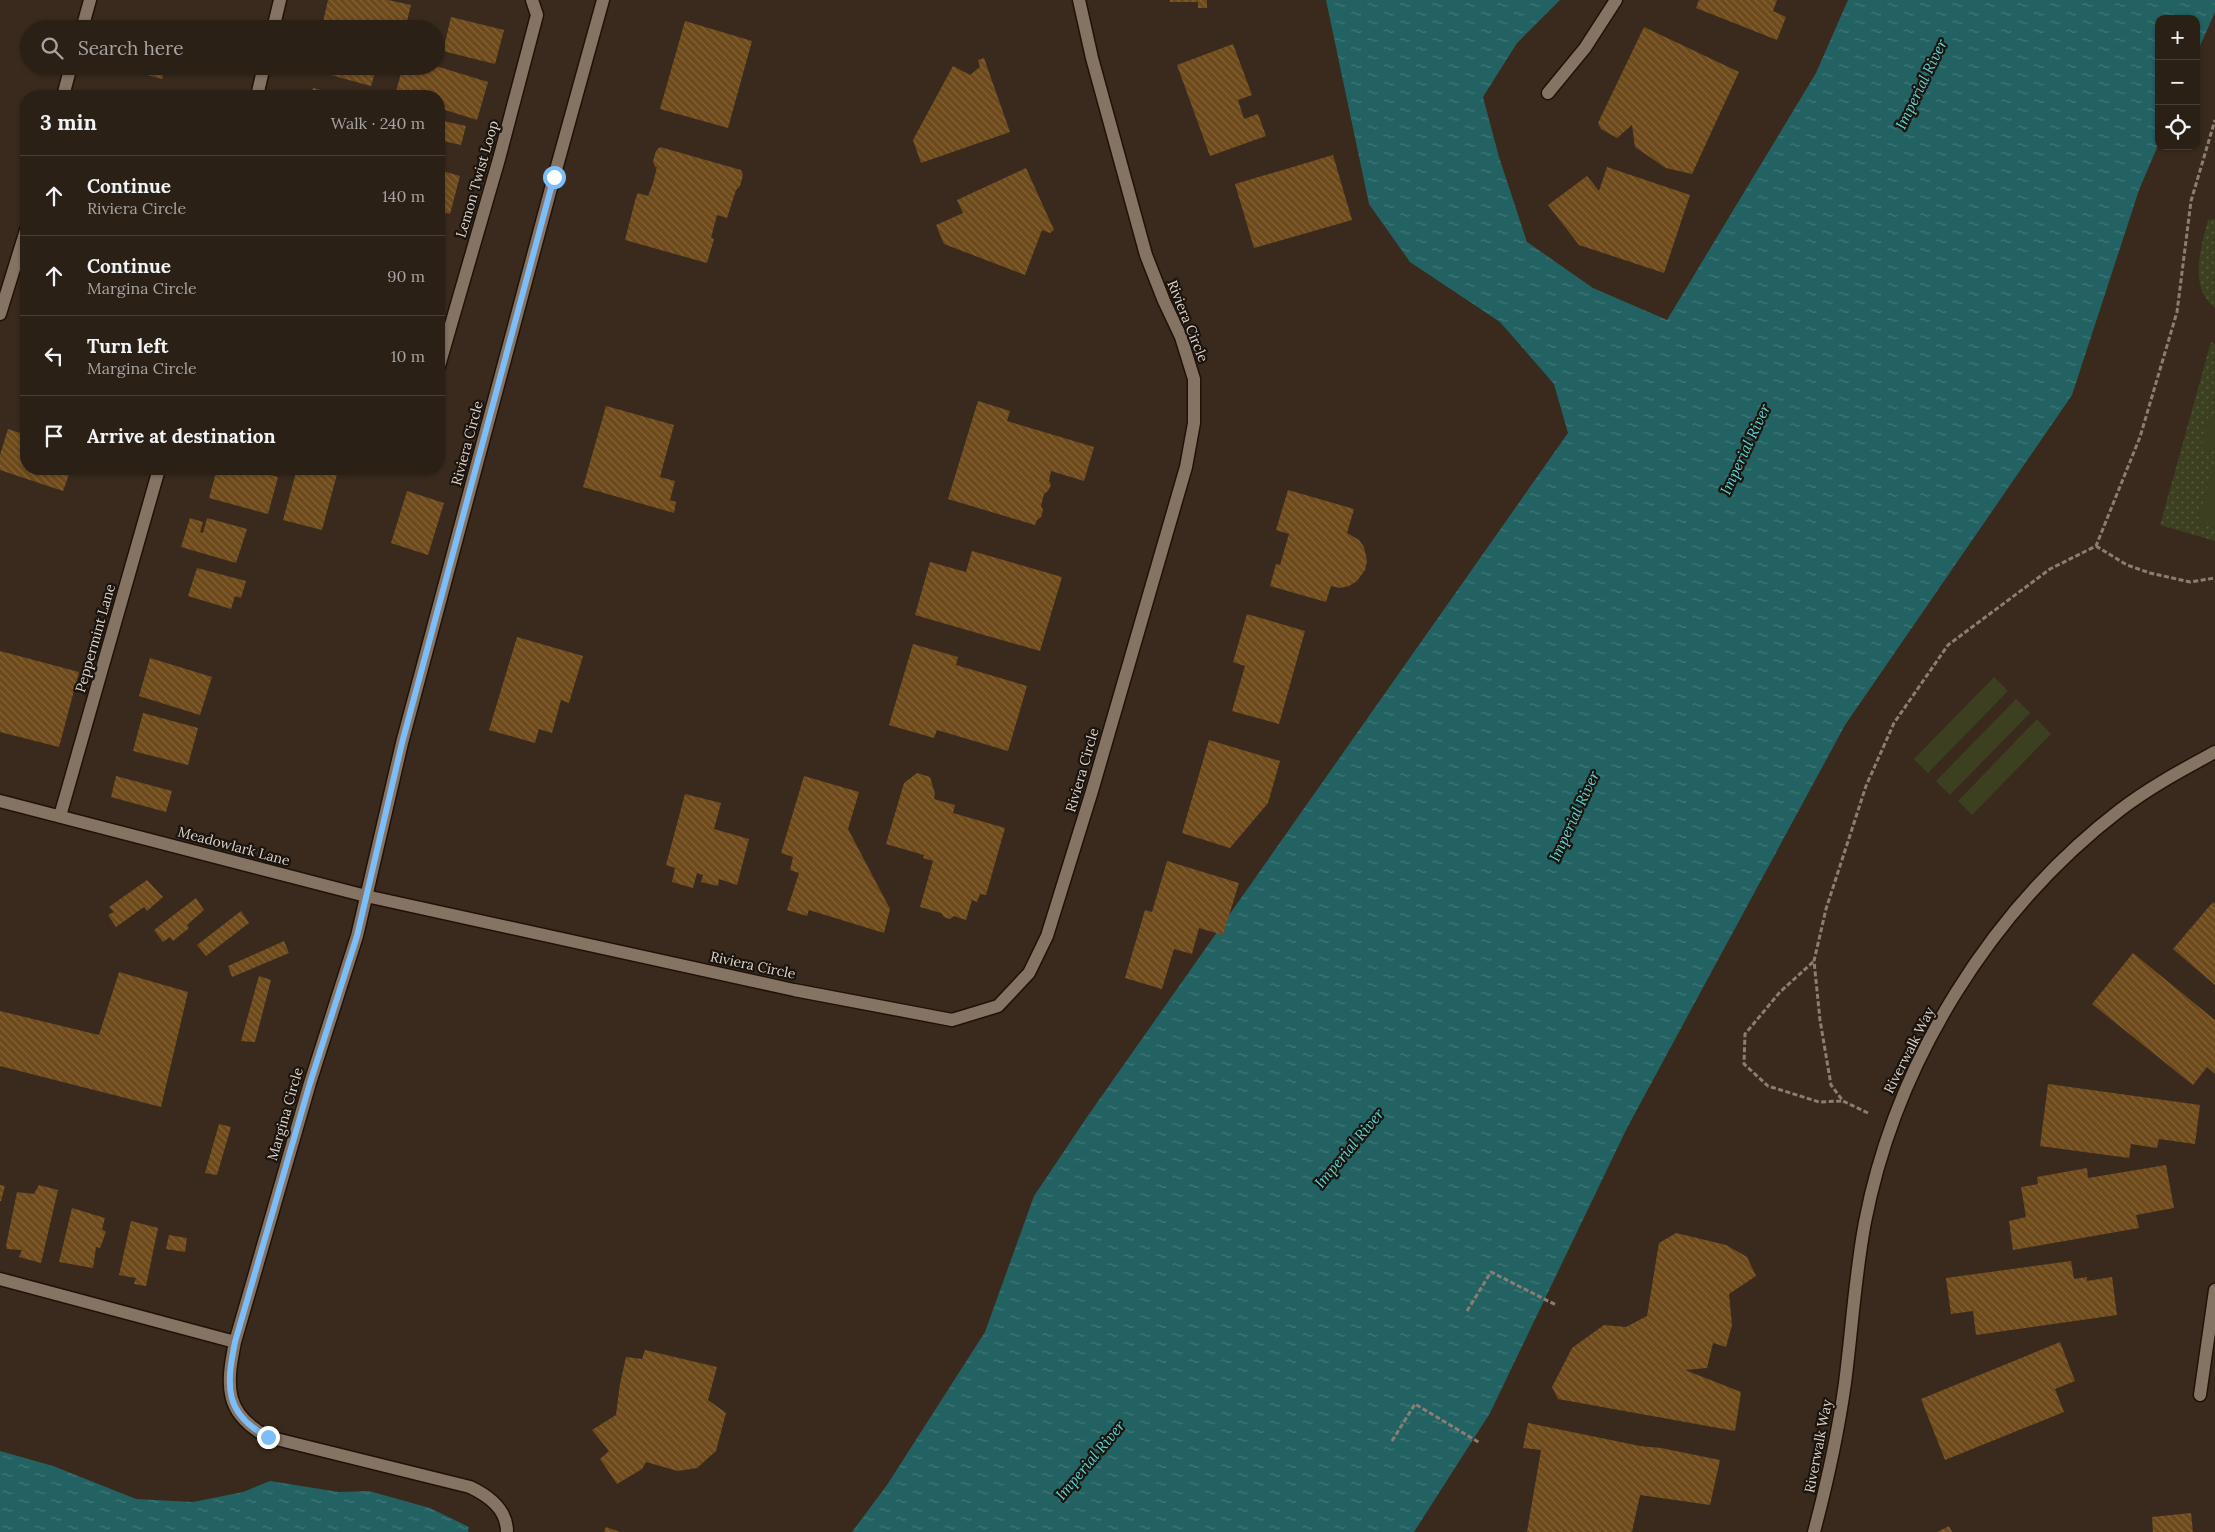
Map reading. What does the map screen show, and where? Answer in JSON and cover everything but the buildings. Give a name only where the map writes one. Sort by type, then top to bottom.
[{"type":"street","points":[[84,20],[90,0]]},
{"type":"street","points":[[275,20],[280,0]]},
{"type":"street","name":"Lemon Twist Loop","points":[[445,345],[499,158],[537,15],[532,0]]},
{"type":"street","name":"Riviera Circle","points":[[366,896],[402,743],[603,0]]},
{"type":"street","name":"Riviera Circle","points":[[461,916],[794,990],[952,1020],[998,1006],[1029,973],[1047,936],[1092,790],[1186,467],[1194,423],[1194,379],[1181,337],[1164,301],[1146,255],[1092,58],[1079,0]]},
{"type":"street","points":[[1548,93],[1585,48],[1616,0]]},
{"type":"street","points":[[65,90],[69,75]]},
{"type":"street","points":[[258,90],[262,75]]},
{"type":"street","points":[[0,314],[20,249]]},
{"type":"street","name":"Peppermint Lane","points":[[60,816],[157,475]]},
{"type":"street","name":"Riverwalk Way","points":[[1814,1532],[1828,1480],[1845,1385],[1864,1225],[1873,1183],[1899,1102],[1917,1064],[1962,981],[1991,941],[2049,874],[2119,811],[2156,784],[2215,752]]},
{"type":"street","name":"Meadowlark Lane","points":[[0,801],[366,896],[461,916]]},
{"type":"street","name":"Margina Circle","points":[[366,896],[357,936],[310,1083],[235,1342],[229,1372],[231,1396],[240,1416],[254,1429],[268,1437],[470,1487],[487,1495],[500,1508],[507,1532]]},
{"type":"street","points":[[0,1278],[235,1342]]},
{"type":"street","points":[[2200,1395],[2215,1290]]},
{"type":"path","points":[[1868,1114],[1843,1101],[1831,1084],[1820,1020],[1814,961],[1826,909],[1866,786],[1894,722],[1948,646],[2050,569],[2096,546],[2140,437],[2177,312],[2191,201],[2215,120]]},
{"type":"path","points":[[2096,546],[2128,565],[2150,573],[2190,582],[2215,578]]},
{"type":"path","points":[[1814,961],[1780,992],[1745,1034],[1744,1064],[1768,1086],[1819,1102],[1843,1101]]},
{"type":"path","points":[[1467,1311],[1491,1272],[1556,1305]]},
{"type":"path","points":[[1392,1441],[1415,1404],[1480,1443]]},
{"type":"green space","points":[[2215,219],[2215,308],[2207,299],[2202,289],[2199,278],[2199,266],[2202,242],[2208,220]]},
{"type":"green space","points":[[2211,342],[2215,344],[2215,541],[2160,525]]},
{"type":"green space","points":[[2209,416],[2215,418],[2215,452],[2201,448]]},
{"type":"green space","points":[[2215,466],[2215,528],[2197,523]]},
{"type":"green space","points":[[1994,677],[2008,691],[1928,773],[1914,759]]},
{"type":"green space","points":[[2016,699],[2030,713],[1950,795],[1936,781]]},
{"type":"green space","points":[[2037,719],[2051,734],[1972,815],[1958,801]]},
{"type":"water","name":"Imperial River","points":[[1326,0],[1560,0],[1517,43],[1483,97],[1499,157],[1527,242],[1593,288],[1667,320],[1816,73],[1848,0],[2215,0],[2215,12],[2200,46],[2200,15],[2155,15],[2156,150],[2139,190],[2072,395],[1845,725],[1627,1128],[1490,1413],[1414,1532],[852,1532],[887,1485],[985,1332],[1034,1196],[1087,1117],[1568,433],[1554,384],[1500,322],[1410,262],[1369,204]]},
{"type":"water","points":[[0,1451],[53,1466],[136,1499],[193,1502],[243,1492],[270,1481],[339,1492],[369,1491],[430,1508],[469,1527],[468,1532],[0,1532]]},
{"type":"route","points":[[268,1437],[254,1429],[240,1416],[231,1396],[229,1372],[235,1342],[310,1083],[357,936],[402,743],[554,177]]}]
